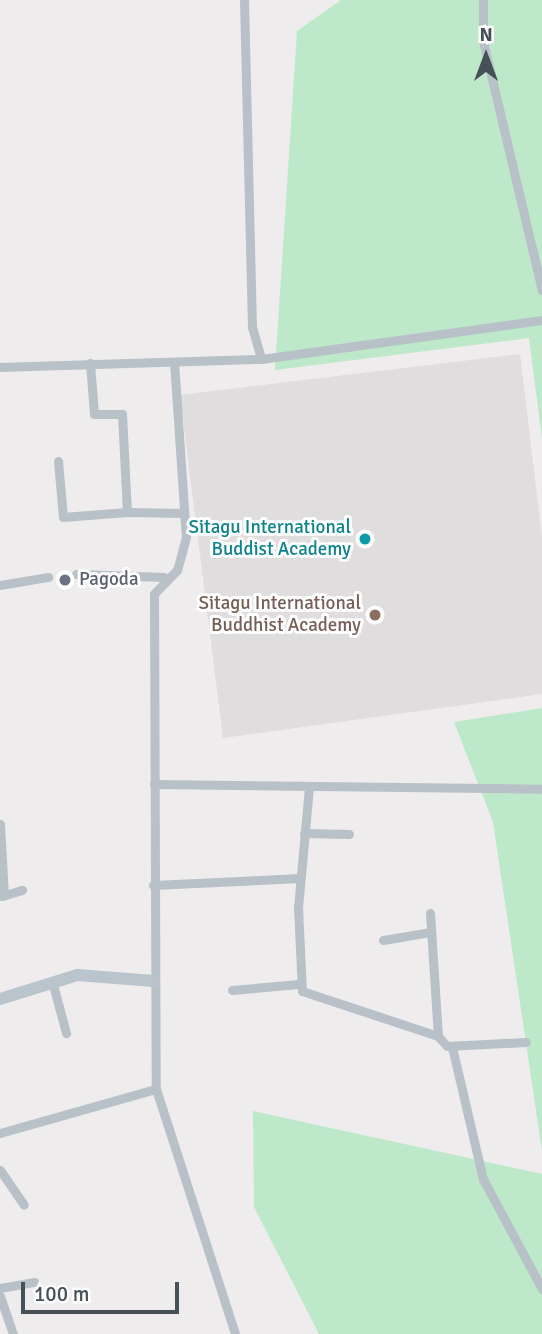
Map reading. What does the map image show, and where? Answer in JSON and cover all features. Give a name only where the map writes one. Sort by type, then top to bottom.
[{"type":"street","points":[[244,0],[252,327],[261,359]]},
{"type":"street","points":[[483,0],[483,41],[542,290]]},
{"type":"street","points":[[0,367],[261,359],[542,320]]},
{"type":"street","points":[[76,574],[164,577],[177,570],[184,513],[174,362]]},
{"type":"street","points":[[90,363],[94,414],[122,414],[127,512]]},
{"type":"street","points":[[58,461],[63,517],[127,512],[184,513]]},
{"type":"street","points":[[0,584],[48,577]]},
{"type":"street","points":[[164,577],[154,594],[153,885],[156,1089],[235,1334]]},
{"type":"street","points":[[154,784],[542,789]]},
{"type":"street","points":[[309,787],[300,878],[299,984],[305,993],[438,1036],[452,1047],[483,1179],[542,1289]]},
{"type":"street","points":[[0,824],[2,895],[22,890]]},
{"type":"street","points":[[304,833],[349,834]]},
{"type":"street","points":[[153,885],[300,878]]},
{"type":"street","points":[[430,913],[438,1036]]},
{"type":"street","points":[[383,940],[431,932]]},
{"type":"street","points":[[0,999],[76,975],[154,981]]},
{"type":"street","points":[[52,981],[66,1033]]},
{"type":"street","points":[[232,990],[299,984]]},
{"type":"street","points":[[452,1047],[526,1042]]},
{"type":"street","points":[[0,1133],[156,1089]]},
{"type":"street","points":[[0,1170],[24,1205]]},
{"type":"street","points":[[0,1288],[34,1282]]},
{"type":"street","points":[[0,1296],[13,1334]]},
{"type":"shaded area","name":"Sitagu International Buddhist Academy","points":[[520,354],[542,537],[542,694],[223,738],[180,395]]},
{"type":"green space","points":[[341,0],[542,0],[542,439],[529,338],[275,370],[297,31]]},
{"type":"green space","points":[[542,708],[542,1151],[493,822],[454,722]]},
{"type":"green space","points":[[253,1111],[542,1174],[542,1334],[319,1334],[254,1207]]},
{"type":"place","name":"Sitagu International Buddist Academy","points":[[365,539]]},
{"type":"place","name":"Pagoda","points":[[65,580]]},
{"type":"place","name":"Sitagu International Buddhist Academy","points":[[375,615]]}]
